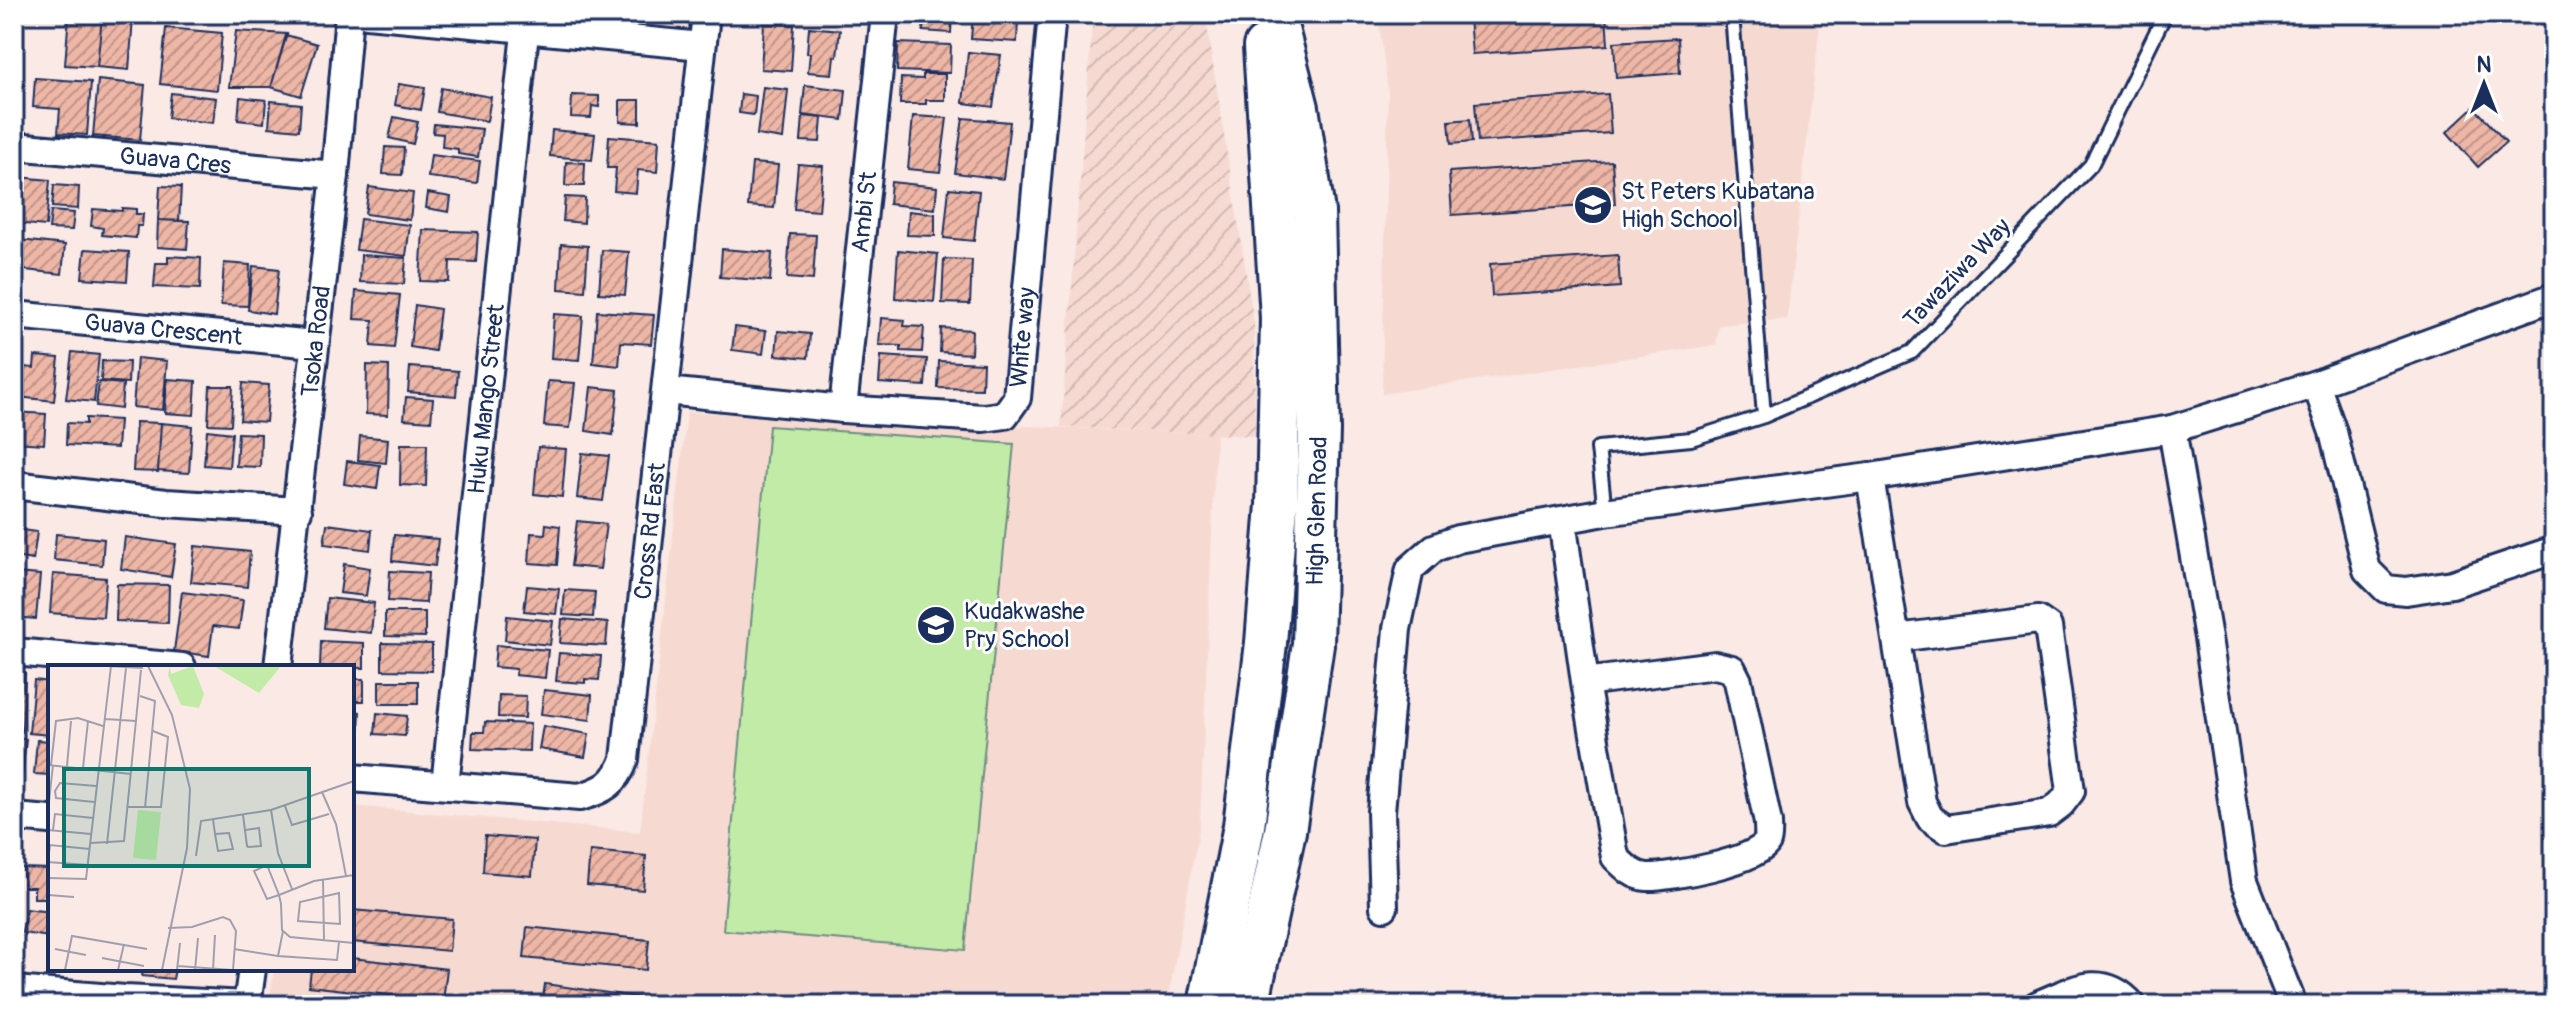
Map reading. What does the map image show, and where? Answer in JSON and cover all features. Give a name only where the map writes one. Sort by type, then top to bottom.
[{"type":"main road","name":"High Glen Road","points":[[1209,1005],[1244,826],[1266,643],[1277,505],[1281,318],[1262,14]]},
{"type":"main road","name":"High Glen Road","points":[[1248,1005],[1285,831],[1313,644],[1319,430],[1314,212],[1298,108],[1274,14]]},
{"type":"street","name":"Tsoka Road","points":[[278,665],[335,175],[349,14]]},
{"type":"street","points":[[367,14],[526,21],[702,46]]},
{"type":"street","name":"Cross Rd East","points":[[354,778],[580,797],[605,790],[619,775],[625,759],[706,14]]},
{"type":"street","name":"Ambi St","points":[[843,409],[885,14]]},
{"type":"street","name":"White way","points":[[666,391],[843,409],[983,418],[1005,415],[1017,398],[1052,14]]},
{"type":"street","name":"Huku Mango Street","points":[[445,785],[526,21]]},
{"type":"street","name":"Guava Cres","points":[[14,146],[335,175]]},
{"type":"street","points":[[1384,907],[1381,812],[1397,629],[1410,569],[1434,548],[1458,539],[1605,512],[1870,477],[2172,429],[2316,384],[2554,297]]},
{"type":"street","name":"Guava Crescent","points":[[14,315],[314,344]]},
{"type":"street","points":[[2316,384],[2333,432],[2367,570],[2386,589],[2406,591],[2452,584],[2554,550]]},
{"type":"street","points":[[2172,429],[2208,638],[2244,881],[2293,1005]]},
{"type":"street","points":[[1870,477],[1922,802],[1930,818],[1946,829],[2049,813],[2061,804],[2071,791],[2048,627],[2038,620],[1897,638]]},
{"type":"street","points":[[14,485],[166,503],[298,511]]},
{"type":"street","points":[[1562,520],[1585,682],[1615,857],[1628,870],[1645,877],[1723,865],[1756,854],[1767,843],[1768,823],[1738,681],[1732,669],[1715,665],[1585,682]]},
{"type":"street","points":[[14,652],[160,665]]},
{"type":"street","points":[[14,817],[48,820]]},
{"type":"street","points":[[14,990],[247,1005],[252,971]]},
{"type":"street","points":[[2037,1005],[2087,985],[2108,987],[2132,1005]]},
{"type":"lane","points":[[1732,14],[1764,416]]},
{"type":"lane","name":"Tawaziwa Way","points":[[1605,512],[1598,448],[1691,439],[1764,416],[1912,352],[2091,165],[2165,14]]},
{"type":"shaded area","points":[[1093,14],[1205,14],[1254,323],[1255,436],[1061,427]]},
{"type":"shaded area","name":"St Peters Kubatana High School","points":[[1378,14],[1821,14],[1787,319],[1719,325],[1716,345],[1382,394],[1388,92]]},
{"type":"shaded area","name":"Kudakwashe Pry School","points":[[687,412],[1216,434],[1200,824],[1167,1005],[268,1005],[275,971],[354,971],[354,806],[640,832]]},
{"type":"green space","points":[[769,426],[1014,444],[965,950],[723,930]]},
{"type":"building","points":[[69,14],[102,16],[97,67],[65,65]]},
{"type":"building","points":[[924,14],[952,14],[951,33],[923,31]]},
{"type":"building","points":[[973,14],[1001,14],[1001,17],[1018,18],[1017,42],[971,39]]},
{"type":"building","points":[[1606,14],[1608,45],[1472,54],[1469,18]]},
{"type":"building","points":[[102,16],[133,18],[129,70],[97,67]]},
{"type":"building","points":[[764,24],[794,25],[791,71],[761,69]]},
{"type":"building","points":[[809,27],[840,30],[832,74],[808,72]]},
{"type":"building","points":[[166,28],[222,33],[217,90],[160,84]]},
{"type":"building","points":[[236,31],[287,34],[271,87],[229,87]]},
{"type":"building","points":[[286,35],[317,44],[301,96],[271,87]]},
{"type":"building","points":[[1678,38],[1680,73],[1616,78],[1614,42]]},
{"type":"building","points":[[898,43],[951,45],[950,73],[897,71]]},
{"type":"building","points":[[968,52],[1001,55],[993,107],[963,103]]},
{"type":"building","points":[[14,70],[17,70],[16,117],[14,117]]},
{"type":"building","points":[[923,74],[945,74],[945,100],[900,104],[901,78],[923,79]]},
{"type":"building","points":[[35,78],[91,82],[87,135],[58,133],[60,109],[33,107]]},
{"type":"building","points":[[98,80],[145,85],[140,140],[93,136]]},
{"type":"building","points":[[399,84],[425,88],[421,110],[395,105]]},
{"type":"building","points":[[805,85],[846,90],[843,120],[802,115]]},
{"type":"building","points":[[763,87],[788,90],[783,139],[757,135]]},
{"type":"building","points":[[441,88],[491,97],[487,121],[437,112]]},
{"type":"building","points":[[171,93],[216,98],[213,123],[168,118]]},
{"type":"building","points":[[741,94],[756,96],[754,115],[739,113]]},
{"type":"building","points":[[1608,94],[1611,133],[1478,142],[1475,103]]},
{"type":"building","points":[[572,95],[599,96],[599,107],[592,106],[591,118],[571,117]]},
{"type":"building","points":[[240,97],[266,100],[264,123],[238,120]]},
{"type":"building","points":[[620,100],[640,100],[640,123],[620,122]]},
{"type":"building","points":[[271,101],[301,104],[299,130],[269,127]]},
{"type":"building","points":[[2474,107],[2506,142],[2478,167],[2447,132]]},
{"type":"building","points":[[803,116],[822,118],[820,142],[801,141]]},
{"type":"building","points":[[913,116],[947,118],[940,172],[908,169]]},
{"type":"building","points":[[394,117],[418,122],[413,144],[389,138]]},
{"type":"building","points":[[963,118],[1010,122],[1003,179],[955,173]]},
{"type":"building","points":[[1470,119],[1472,142],[1451,144],[1449,121]]},
{"type":"building","points":[[434,124],[482,129],[478,157],[458,154],[458,149],[442,147],[443,134],[433,133]]},
{"type":"building","points":[[552,130],[595,134],[592,160],[550,156]]},
{"type":"building","points":[[609,136],[659,140],[657,172],[638,170],[636,193],[614,191],[616,168],[607,168]]},
{"type":"building","points":[[385,147],[404,148],[402,175],[383,174]]},
{"type":"building","points":[[431,155],[480,161],[477,183],[428,177]]},
{"type":"building","points":[[1612,161],[1615,204],[1452,215],[1449,172]]},
{"type":"building","points":[[566,162],[585,163],[584,186],[565,186]]},
{"type":"building","points":[[752,163],[778,165],[774,208],[748,206]]},
{"type":"building","points":[[798,164],[823,166],[819,211],[794,209]]},
{"type":"building","points":[[18,177],[50,180],[46,226],[14,223]]},
{"type":"building","points":[[891,182],[937,187],[935,209],[889,204]]},
{"type":"building","points":[[54,185],[79,187],[78,209],[52,207]]},
{"type":"building","points":[[160,186],[181,187],[179,221],[158,220]]},
{"type":"building","points":[[369,187],[413,193],[410,220],[365,214]]},
{"type":"building","points":[[949,188],[979,191],[974,241],[944,238]]},
{"type":"building","points":[[428,193],[451,197],[449,212],[426,208]]},
{"type":"building","points":[[565,197],[585,198],[584,223],[563,221]]},
{"type":"building","points":[[122,208],[136,209],[136,214],[143,214],[136,238],[102,235],[103,228],[91,226],[93,209],[122,211]]},
{"type":"building","points":[[51,211],[74,213],[72,230],[49,229]]},
{"type":"building","points":[[909,211],[935,214],[935,236],[907,235]]},
{"type":"building","points":[[360,219],[410,225],[406,256],[356,250]]},
{"type":"building","points":[[158,220],[189,221],[187,249],[157,247]]},
{"type":"building","points":[[423,230],[478,232],[476,262],[450,261],[449,282],[420,281]]},
{"type":"building","points":[[790,234],[816,235],[813,280],[787,278]]},
{"type":"building","points":[[19,240],[65,245],[62,274],[16,269]]},
{"type":"building","points":[[561,244],[588,246],[585,291],[559,289]]},
{"type":"building","points":[[85,249],[129,252],[127,281],[82,278]]},
{"type":"building","points":[[722,249],[772,253],[770,281],[720,277]]},
{"type":"building","points":[[602,250],[629,252],[625,295],[599,293]]},
{"type":"building","points":[[898,250],[938,254],[934,302],[895,298]]},
{"type":"building","points":[[361,255],[406,258],[404,284],[360,282]]},
{"type":"building","points":[[1618,255],[1620,287],[1492,296],[1490,264]]},
{"type":"building","points":[[168,256],[201,258],[200,289],[154,287],[156,263],[168,263]]},
{"type":"building","points":[[944,259],[972,260],[970,304],[942,303]]},
{"type":"building","points":[[224,263],[250,265],[248,306],[221,305]]},
{"type":"building","points":[[253,266],[279,269],[274,314],[248,310]]},
{"type":"building","points":[[356,291],[400,295],[394,348],[371,346],[373,320],[354,319]]},
{"type":"building","points":[[415,305],[440,309],[435,351],[410,347]]},
{"type":"building","points":[[597,311],[654,315],[651,344],[621,342],[619,366],[593,363]]},
{"type":"building","points":[[554,314],[583,316],[579,360],[551,358]]},
{"type":"building","points":[[881,318],[905,320],[904,326],[924,327],[922,352],[901,351],[901,346],[879,345]]},
{"type":"building","points":[[735,327],[766,331],[763,354],[732,350]]},
{"type":"building","points":[[941,328],[972,330],[971,354],[940,352]]},
{"type":"building","points":[[778,331],[810,334],[808,358],[776,355]]},
{"type":"building","points":[[72,352],[99,355],[94,402],[66,399]]},
{"type":"building","points":[[35,356],[59,358],[54,401],[18,397],[19,389],[14,388],[14,366],[34,368]]},
{"type":"building","points":[[881,356],[927,359],[925,386],[879,383]]},
{"type":"building","points":[[137,358],[167,361],[163,410],[133,407]]},
{"type":"building","points":[[102,361],[129,362],[128,383],[101,381]]},
{"type":"building","points":[[939,361],[983,363],[982,389],[938,388]]},
{"type":"building","points":[[367,365],[389,366],[388,415],[366,414]]},
{"type":"building","points":[[410,367],[458,371],[456,396],[408,392]]},
{"type":"building","points":[[167,379],[196,381],[194,415],[165,413]]},
{"type":"building","points":[[548,381],[575,383],[570,428],[544,426]]},
{"type":"building","points":[[99,382],[123,384],[121,409],[96,406]]},
{"type":"building","points":[[243,383],[269,385],[266,422],[240,420]]},
{"type":"building","points":[[210,386],[233,386],[231,425],[208,424]]},
{"type":"building","points":[[591,387],[618,390],[613,435],[586,431]]},
{"type":"building","points":[[406,397],[433,399],[431,421],[404,419]]},
{"type":"building","points":[[14,412],[46,414],[44,444],[14,442]]},
{"type":"building","points":[[86,418],[119,420],[117,448],[66,445],[67,423],[86,424]]},
{"type":"building","points":[[136,422],[161,423],[158,472],[133,471]]},
{"type":"building","points":[[161,423],[192,426],[189,473],[158,471]]},
{"type":"building","points":[[207,430],[232,433],[229,467],[204,465]]},
{"type":"building","points":[[238,433],[261,434],[260,467],[236,466]]},
{"type":"building","points":[[360,436],[388,439],[386,463],[358,460]]},
{"type":"building","points":[[401,444],[427,444],[426,486],[400,485]]},
{"type":"building","points":[[538,447],[566,449],[562,497],[534,494]]},
{"type":"building","points":[[582,453],[609,456],[603,501],[577,498]]},
{"type":"building","points":[[347,461],[380,465],[377,489],[344,484]]},
{"type":"building","points":[[577,521],[606,524],[600,569],[571,566]]},
{"type":"building","points":[[327,524],[372,530],[370,550],[324,544]]},
{"type":"building","points":[[546,524],[560,526],[557,565],[529,563],[531,533],[545,534]]},
{"type":"building","points":[[14,529],[37,532],[33,560],[14,557]]},
{"type":"building","points":[[56,534],[104,539],[102,565],[54,560]]},
{"type":"building","points":[[394,535],[438,539],[435,566],[392,561]]},
{"type":"building","points":[[125,537],[176,544],[171,577],[121,569]]},
{"type":"building","points":[[195,546],[250,552],[247,587],[191,582]]},
{"type":"building","points":[[344,564],[370,568],[366,596],[340,593]]},
{"type":"building","points":[[390,571],[428,573],[426,603],[388,601]]},
{"type":"building","points":[[15,573],[40,575],[36,619],[14,617]]},
{"type":"building","points":[[53,574],[106,578],[103,617],[50,613]]},
{"type":"building","points":[[117,584],[169,585],[168,623],[116,621]]},
{"type":"building","points":[[527,586],[559,589],[556,614],[524,611]]},
{"type":"building","points":[[565,590],[595,592],[593,617],[563,615]]},
{"type":"building","points":[[182,592],[243,600],[239,629],[213,626],[209,656],[174,651]]},
{"type":"building","points":[[327,598],[374,603],[371,633],[324,628]]},
{"type":"building","points":[[385,612],[425,612],[425,637],[385,636]]},
{"type":"building","points":[[507,616],[553,621],[550,645],[505,640]]},
{"type":"building","points":[[562,619],[608,623],[606,646],[560,643]]},
{"type":"building","points":[[321,641],[364,643],[364,668],[320,665]]},
{"type":"building","points":[[382,643],[432,644],[432,671],[382,670]]},
{"type":"building","points":[[496,645],[548,650],[545,678],[515,675],[516,669],[494,667]]},
{"type":"building","points":[[559,653],[601,656],[599,680],[585,679],[585,683],[556,681]]},
{"type":"building","points":[[14,671],[25,672],[22,732],[14,731]]},
{"type":"building","points":[[354,679],[364,679],[364,701],[354,701]]},
{"type":"building","points":[[34,680],[48,682],[48,735],[29,733]]},
{"type":"building","points":[[379,681],[418,681],[418,704],[379,704]]},
{"type":"building","points":[[544,690],[592,695],[590,720],[541,714]]},
{"type":"building","points":[[499,695],[526,696],[525,718],[498,717]]},
{"type":"building","points":[[354,711],[360,712],[359,731],[354,731]]},
{"type":"building","points":[[377,713],[407,716],[405,736],[375,734]]},
{"type":"building","points":[[485,722],[530,724],[529,751],[472,749],[473,732],[484,732]]},
{"type":"building","points":[[543,726],[589,734],[585,757],[539,749]]},
{"type":"building","points":[[14,738],[26,739],[22,777],[14,776]]},
{"type":"building","points":[[37,740],[48,741],[48,775],[34,774]]},
{"type":"building","points":[[485,836],[535,840],[532,876],[483,872]]},
{"type":"building","points":[[590,851],[646,856],[643,890],[587,885]]},
{"type":"building","points":[[23,868],[48,869],[48,898],[34,898],[34,887],[23,887]]},
{"type":"building","points":[[26,909],[48,912],[48,937],[22,933]]},
{"type":"building","points":[[354,910],[452,919],[449,951],[354,942]]},
{"type":"building","points":[[527,927],[649,940],[646,970],[524,958]]},
{"type":"building","points":[[354,958],[447,969],[443,1001],[309,986],[311,971],[354,971]]},
{"type":"building","points":[[143,971],[175,971],[173,979],[142,976]]},
{"type":"building","points":[[545,984],[644,998],[643,1005],[542,1005]]},
{"type":"place","name":"St Peters Kubatana High School","points":[[1593,205]]},
{"type":"place","name":"Kudakwashe Pry School","points":[[936,625]]}]
